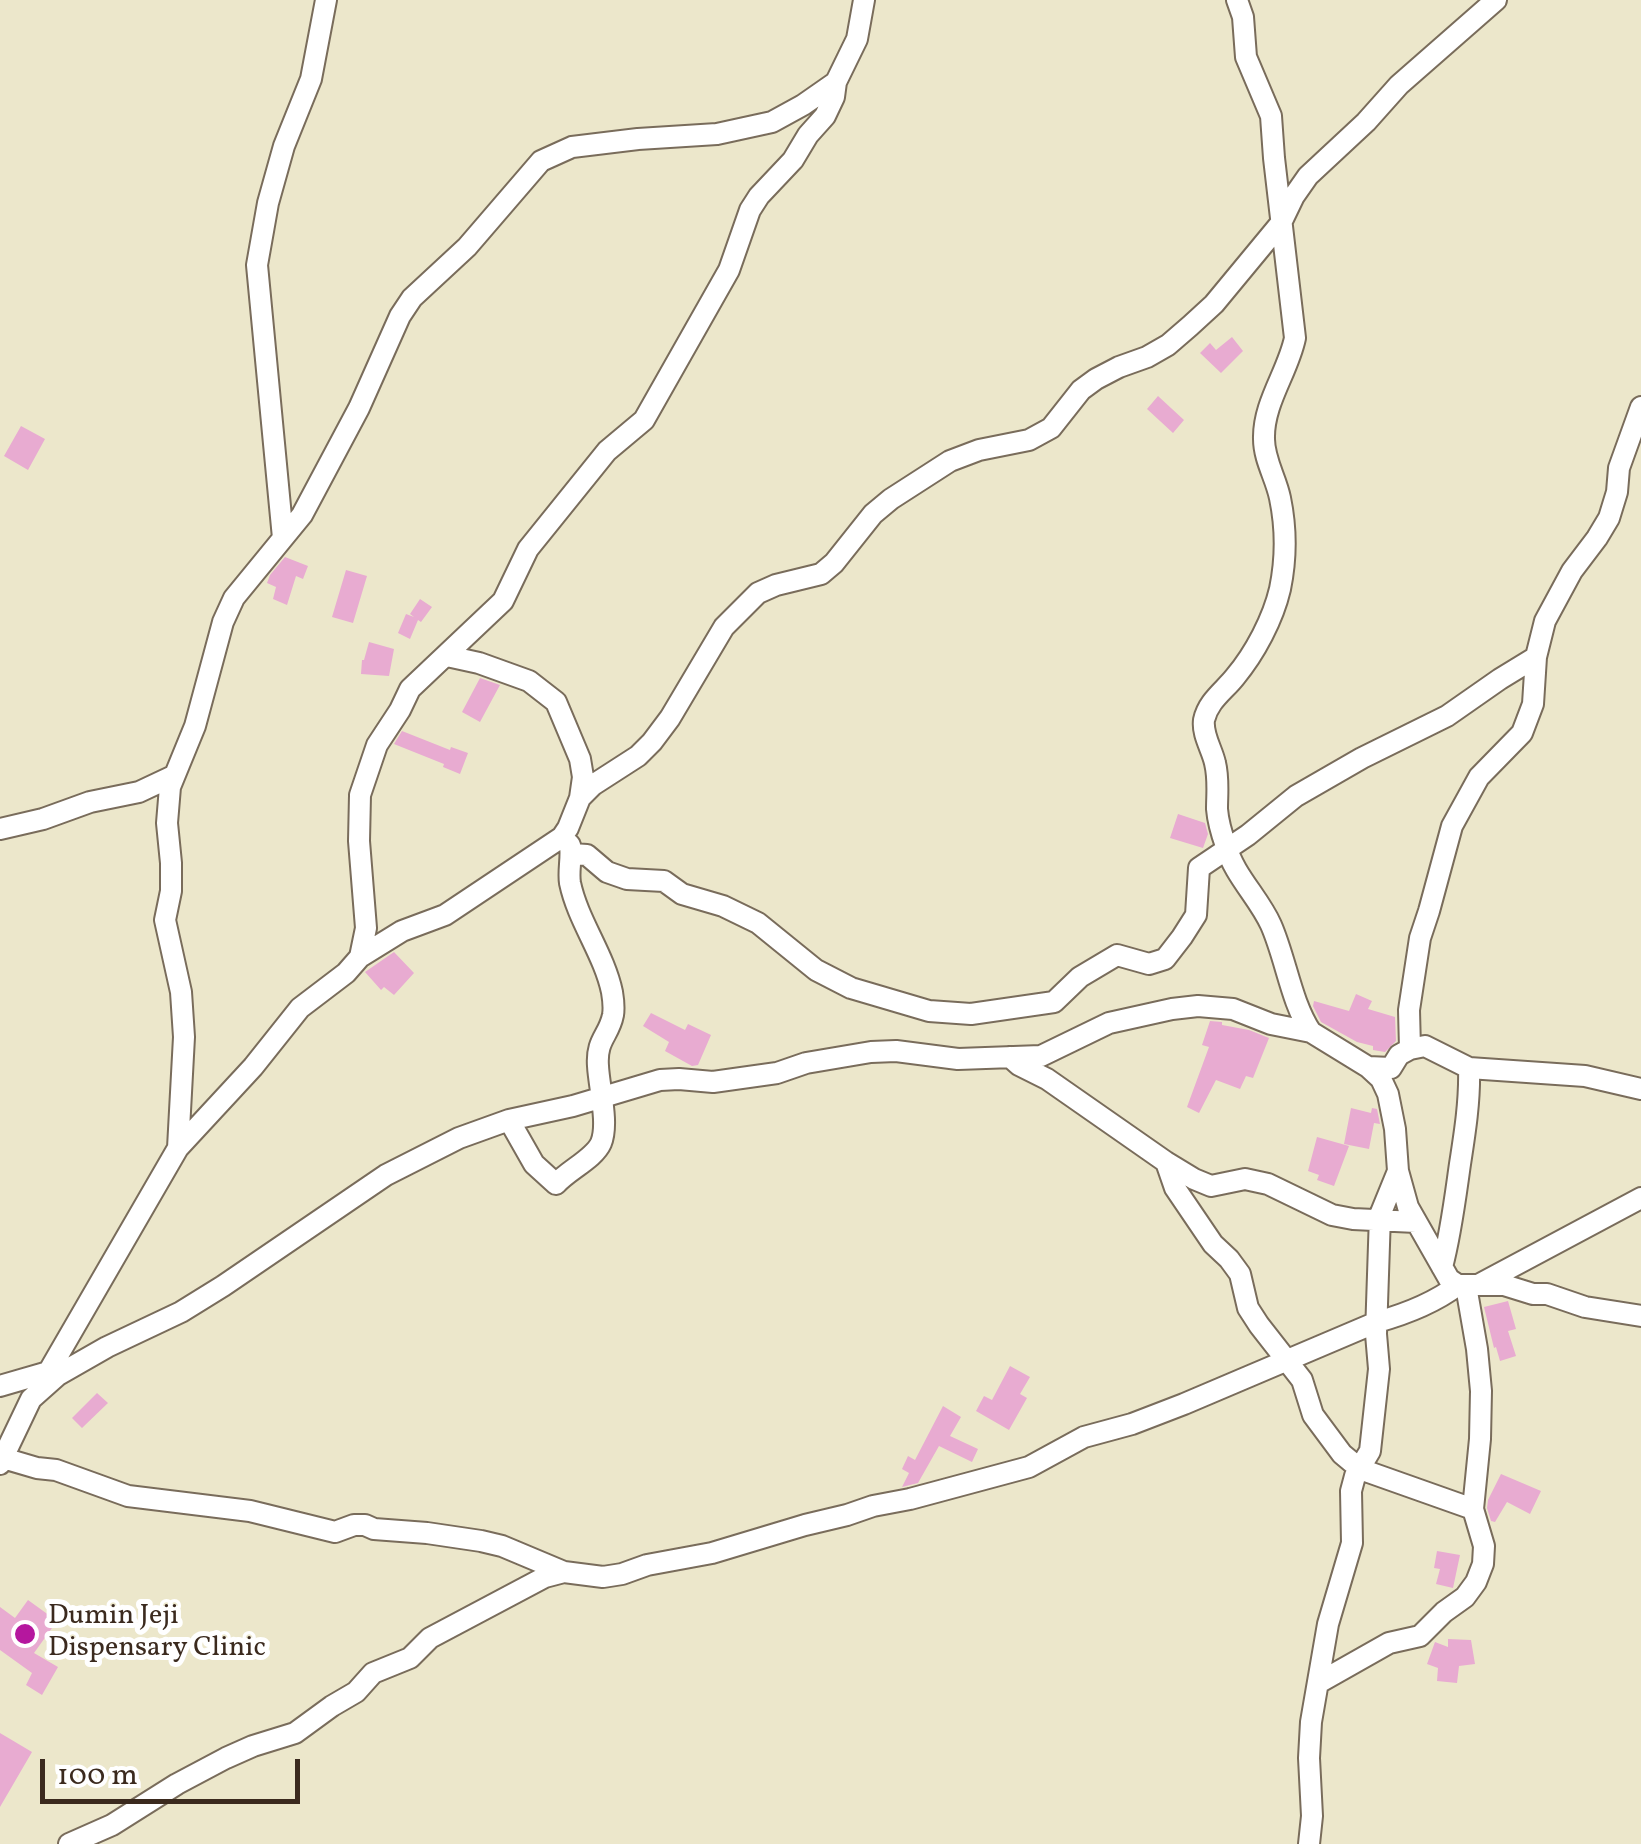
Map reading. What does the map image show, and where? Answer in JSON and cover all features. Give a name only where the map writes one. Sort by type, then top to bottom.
[{"type":"street","points":[[283,538],[257,265],[284,146],[311,79],[326,0]]},
{"type":"street","points":[[360,958],[366,928],[359,841],[360,795],[377,744],[410,689],[503,601],[528,549],[607,451],[644,420],[729,270],[750,210],[825,116],[857,39],[864,0]]},
{"type":"street","points":[[1237,0],[1244,18],[1246,58],[1272,116],[1294,338],[1291,355],[1277,383],[1264,437],[1267,462],[1280,496],[1284,530],[1279,591],[1252,653],[1210,704],[1204,732],[1215,762],[1217,812],[1226,849],[1270,924],[1302,1018],[1311,1032]]},
{"type":"street","points":[[580,798],[593,784],[638,756],[652,742],[724,627],[758,593],[821,574],[891,499],[950,461],[979,450],[1029,440],[1051,428],[1081,390],[1096,378],[1147,357],[1190,326],[1214,304],[1281,223],[1308,176],[1366,122],[1398,85],[1496,0]]},
{"type":"street","points":[[178,1148],[184,1037],[182,992],[165,920],[171,891],[166,823],[173,776],[195,726],[222,622],[234,598],[302,514],[412,298],[467,246],[541,161],[572,147],[717,134],[772,122],[836,82]]},
{"type":"street","points":[[1410,1049],[1410,1010],[1420,938],[1452,826],[1479,777],[1522,733],[1533,704],[1536,657],[1545,621],[1608,518],[1618,492],[1619,468],[1641,407]]},
{"type":"street","points":[[447,656],[529,681],[556,702],[580,759],[583,777],[566,846],[569,880],[612,993],[613,1016],[597,1048],[604,1123],[600,1147],[556,1184],[534,1164],[510,1120]]},
{"type":"street","points":[[566,846],[608,872],[664,881],[682,894],[723,906],[774,935],[816,970],[852,988],[929,1011],[970,1014],[1054,1002],[1080,977],[1118,955],[1149,964],[1165,959],[1196,915],[1199,868],[1296,796],[1447,716],[1536,657]]},
{"type":"street","points":[[0,829],[139,792],[173,776]]},
{"type":"street","points":[[566,846],[445,915],[402,931],[360,958],[300,1008],[178,1148],[32,1399],[1,1461],[56,1470],[128,1496],[250,1511],[336,1532],[354,1524],[374,1530],[480,1541],[564,1572],[603,1577],[622,1574],[647,1565],[712,1554],[873,1506],[1029,1467],[1084,1438],[1132,1424],[1377,1322],[1405,1314],[1641,1198]]},
{"type":"street","points":[[32,1399],[87,1357],[181,1312],[223,1286],[386,1175],[459,1138],[510,1120],[660,1080],[713,1082],[871,1052],[896,1051],[958,1059],[1041,1056],[1109,1023],[1198,1006],[1232,1008],[1271,1024],[1311,1032],[1368,1067],[1381,1080],[1396,1128],[1398,1172],[1408,1207],[1449,1280],[1467,1285],[1504,1285],[1585,1307],[1641,1316]]},
{"type":"street","points":[[1368,1067],[1391,1068],[1399,1055],[1425,1046],[1469,1068],[1586,1076],[1641,1089]]},
{"type":"street","points":[[1010,1058],[1166,1162],[1211,1186],[1245,1180],[1268,1184],[1332,1215],[1416,1222]]},
{"type":"street","points":[[1442,1267],[1457,1194],[1470,1092],[1469,1068]]},
{"type":"street","points":[[1166,1162],[1175,1188],[1213,1244],[1230,1258],[1240,1274],[1248,1308],[1302,1380],[1313,1415],[1342,1454],[1360,1470],[1472,1510]]},
{"type":"street","points":[[1309,1844],[1309,1742],[1328,1624],[1352,1543],[1354,1476],[1370,1450],[1378,1369],[1380,1214],[1398,1172]]},
{"type":"street","points":[[1320,1682],[1389,1643],[1420,1636],[1430,1629],[1444,1612],[1465,1597],[1483,1564],[1484,1546],[1472,1510],[1481,1391],[1467,1285]]},
{"type":"street","points":[[0,1386],[48,1372]]},
{"type":"street","points":[[69,1844],[112,1825],[226,1758],[295,1733],[356,1692],[373,1673],[410,1658],[430,1638],[564,1572]]},
{"type":"building","points":[[1232,337],[1243,351],[1221,373],[1200,353],[1210,343],[1216,350]]},
{"type":"building","points":[[1158,396],[1184,420],[1173,433],[1147,409]]},
{"type":"building","points":[[21,426],[45,439],[28,470],[4,456]]},
{"type":"building","points":[[285,557],[308,566],[303,579],[296,576],[287,605],[273,599],[276,587],[267,583]]},
{"type":"building","points":[[346,570],[367,576],[353,623],[332,617]]},
{"type":"building","points":[[420,599],[432,607],[421,622],[418,620],[410,639],[398,633],[406,614],[414,617],[410,614]]},
{"type":"building","points":[[369,642],[394,649],[389,676],[361,674]]},
{"type":"building","points":[[480,678],[500,685],[480,722],[462,712]]},
{"type":"building","points":[[402,731],[468,753],[460,774],[394,744]]},
{"type":"building","points":[[1178,814],[1205,823],[1208,834],[1203,848],[1170,838]]},
{"type":"building","points":[[394,952],[414,973],[394,995],[384,987],[381,990],[365,972]]},
{"type":"building","points":[[1356,994],[1372,1001],[1368,1009],[1395,1017],[1396,1041],[1385,1052],[1373,1050],[1373,1046],[1357,1042],[1321,1022],[1313,1006],[1314,1001],[1349,1011]]},
{"type":"building","points":[[651,1013],[685,1030],[688,1024],[711,1035],[698,1065],[692,1066],[665,1051],[669,1042],[643,1026]]},
{"type":"building","points":[[1210,1021],[1269,1038],[1253,1078],[1246,1076],[1240,1089],[1216,1080],[1199,1113],[1187,1107],[1209,1047],[1202,1045]]},
{"type":"building","points":[[1351,1108],[1371,1113],[1372,1108],[1377,1109],[1380,1124],[1374,1123],[1369,1149],[1344,1144]]},
{"type":"building","points":[[1317,1137],[1349,1146],[1334,1186],[1317,1180],[1319,1175],[1308,1171]]},
{"type":"building","points":[[1508,1301],[1516,1329],[1508,1331],[1516,1356],[1500,1361],[1484,1307]]},
{"type":"building","points":[[1010,1366],[1030,1377],[1020,1394],[1027,1398],[1009,1430],[976,1411],[984,1396],[992,1400]]},
{"type":"building","points":[[97,1393],[108,1403],[82,1428],[72,1418]]},
{"type":"building","points":[[943,1406],[961,1417],[950,1436],[978,1449],[972,1462],[939,1446],[918,1483],[902,1487],[909,1473],[902,1469],[908,1456],[915,1460]]},
{"type":"building","points":[[1501,1474],[1541,1491],[1530,1514],[1507,1502],[1495,1522],[1491,1521],[1488,1500]]},
{"type":"building","points":[[1437,1551],[1460,1555],[1453,1588],[1436,1584],[1440,1569],[1434,1568]]},
{"type":"building","name":"Dumin Jeji Dispensary Clinic","points":[[28,1600],[57,1621],[34,1653],[58,1667],[42,1695],[26,1685],[32,1673],[0,1650],[0,1607],[15,1618]]},
{"type":"building","points":[[1448,1639],[1471,1640],[1475,1664],[1459,1666],[1457,1683],[1437,1681],[1438,1668],[1427,1664],[1435,1642],[1448,1647]]},
{"type":"building","points":[[0,1733],[32,1752],[0,1807]]},
{"type":"place","name":"Dumin Jeji Dispensary Clinic","points":[[25,1634]]}]
